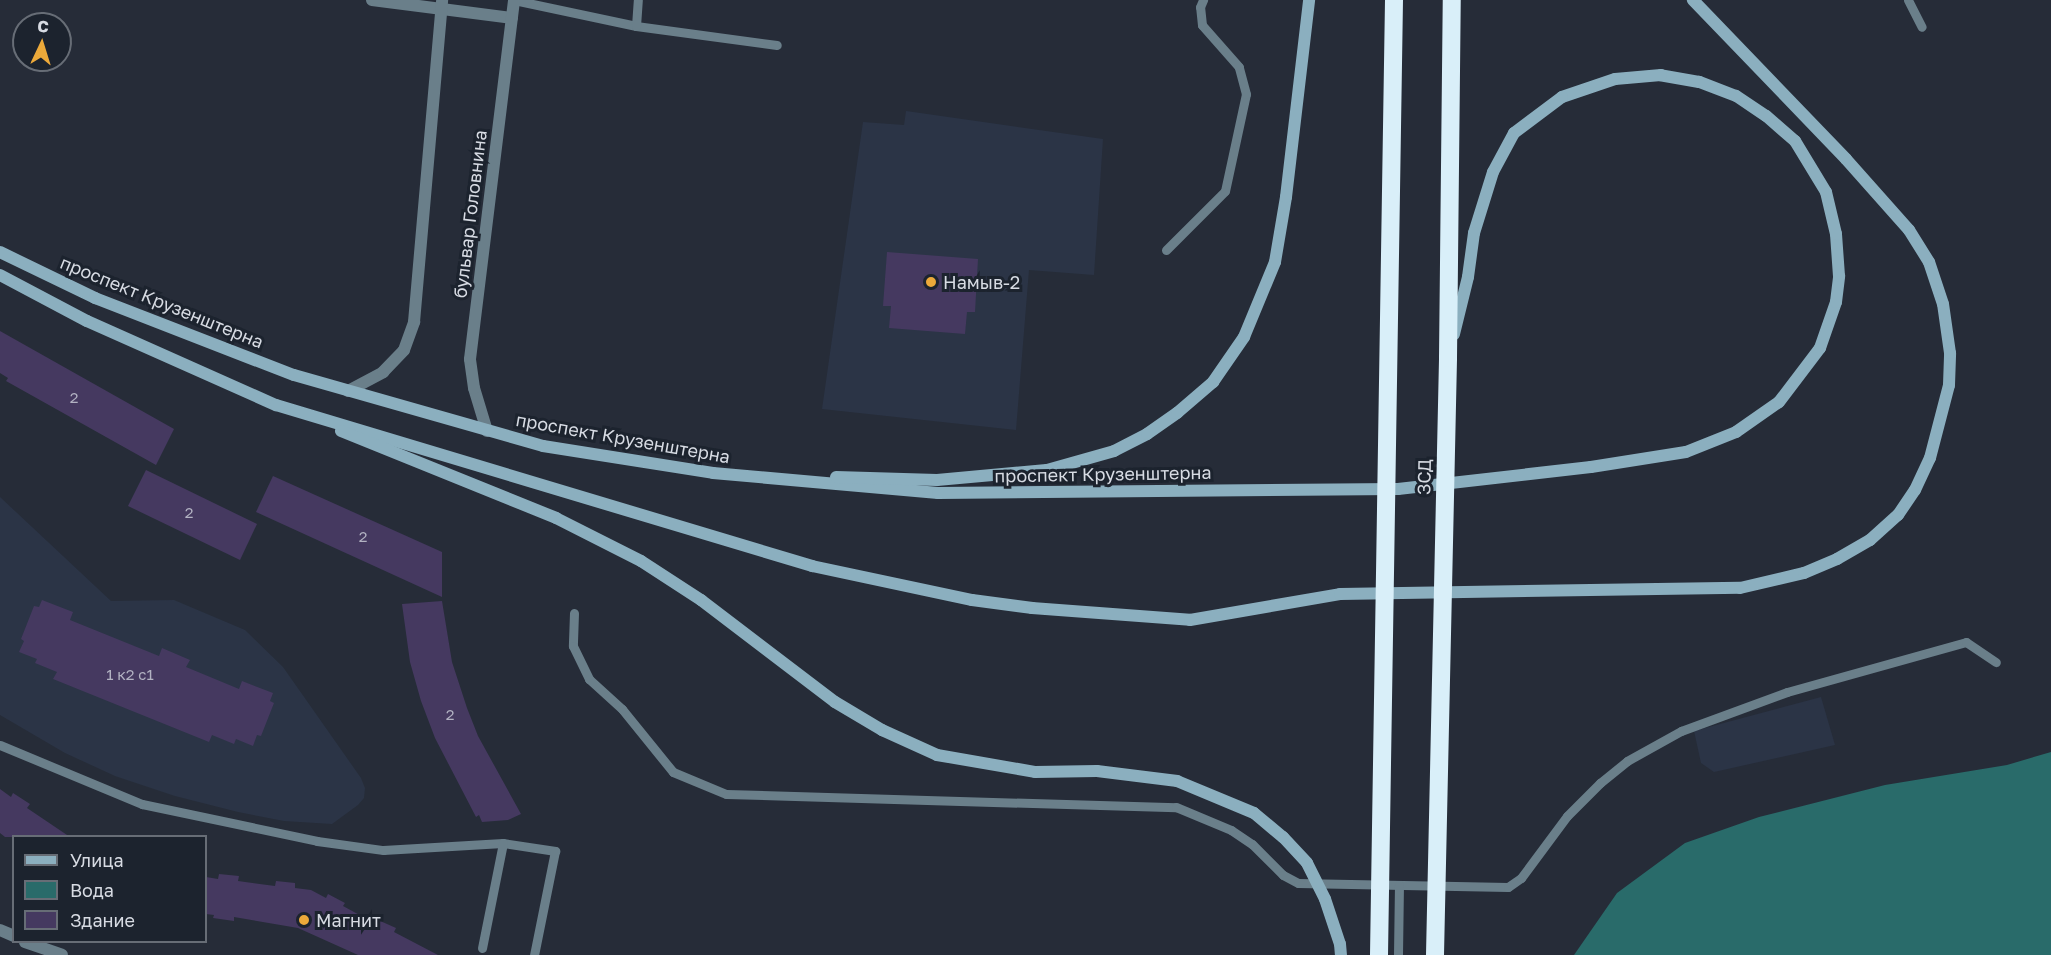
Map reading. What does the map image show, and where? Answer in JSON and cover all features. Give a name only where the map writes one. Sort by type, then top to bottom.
[{"type":"highway","name":"ЗСД","points":[[1379,955],[1394,0]]},
{"type":"highway","name":"ЗСД","points":[[1435,955],[1448,358],[1452,0]]},
{"type":"main road","points":[[713,473],[937,480],[1047,470],[1114,451],[1177,413],[1213,382],[1244,337],[1275,262],[1287,197],[1310,0]]},
{"type":"main road","points":[[276,405],[812,566],[972,600],[1032,608],[1190,620],[1340,594],[1740,588],[1804,573],[1837,559],[1870,540],[1898,515],[1910,498],[1930,458],[1949,385],[1950,353],[1943,304],[1929,262],[1909,230],[1867,182],[1693,0]]},
{"type":"main road","name":"проспект Крузенштерна","points":[[0,252],[95,298],[294,375],[543,446],[713,473],[938,493],[1398,489],[1591,467],[1686,452],[1736,432],[1779,402],[1820,348],[1836,302],[1839,276],[1836,234],[1826,192],[1795,141],[1766,116],[1736,96],[1699,82],[1661,75],[1615,79],[1562,97],[1514,133],[1493,172],[1474,233],[1468,276],[1448,358]]},
{"type":"main road","points":[[0,275],[87,321],[276,405],[556,518],[641,561],[701,600],[835,702],[882,730],[937,755],[1035,772],[1097,771],[1177,781],[1254,813],[1283,837],[1307,863],[1325,899],[1340,944],[1341,955]]},
{"type":"street","points":[[372,0],[442,5],[512,18]]},
{"type":"street","name":"бульвар Головнина","points":[[487,431],[474,388],[470,359],[514,0]]},
{"type":"street","points":[[348,391],[383,372],[404,350],[414,322],[442,5]]},
{"type":"street","points":[[28,943],[62,955]]},
{"type":"lane","points":[[514,0],[636,26],[777,45]]},
{"type":"lane","points":[[636,26],[638,0]]},
{"type":"lane","points":[[1166,250],[1225,191],[1246,94],[1239,67],[1213,41],[1202,25],[1200,6],[1203,0]]},
{"type":"lane","points":[[1908,0],[1922,27]]},
{"type":"lane","points":[[574,613],[573,646],[588,679],[622,709],[674,772],[726,794],[1176,807],[1231,830],[1252,844],[1283,875],[1298,883],[1508,887],[1521,878],[1568,816],[1600,783],[1627,761],[1664,739],[1787,692],[1966,642],[1996,662]]},
{"type":"lane","points":[[0,745],[142,804],[317,841],[383,850],[504,843],[555,851],[534,955]]},
{"type":"lane","points":[[482,948],[504,843]]},
{"type":"lane","points":[[1398,955],[1399,885]]},
{"type":"shaded area","points":[[906,111],[1103,139],[1094,275],[1029,270],[1016,430],[822,409],[863,122],[904,125]]},
{"type":"shaded area","points":[[0,497],[111,601],[174,600],[245,630],[283,667],[361,778],[365,788],[364,798],[332,824],[284,821],[238,812],[175,796],[115,776],[65,753],[0,715]]},
{"type":"shaded area","points":[[1821,697],[1835,745],[1714,772],[1701,763],[1694,731]]},
{"type":"water","points":[[2051,752],[2051,955],[1574,955],[1617,893],[1685,843],[1759,817],[1885,785],[2007,765]]},
{"type":"building","name":"Намыв-2","points":[[887,252],[978,259],[975,312],[967,312],[965,334],[889,328],[891,306],[883,306]]},
{"type":"building","points":[[0,331],[174,429],[156,465],[6,381],[8,378],[0,373]]},
{"type":"building","points":[[146,470],[257,524],[240,560],[128,506]]},
{"type":"building","points":[[273,476],[442,552],[442,597],[256,512]]},
{"type":"building","points":[[42,600],[73,612],[70,620],[159,656],[162,648],[190,660],[186,667],[239,689],[242,681],[273,693],[270,701],[274,703],[261,736],[257,735],[253,746],[236,739],[234,744],[212,735],[209,742],[53,679],[57,672],[35,663],[37,659],[19,652],[24,641],[21,639],[34,606],[39,607]]},
{"type":"building","points":[[442,601],[452,662],[467,708],[478,736],[521,814],[508,820],[482,822],[479,815],[476,817],[435,738],[421,701],[410,662],[402,604]]},
{"type":"building","points":[[0,789],[11,797],[13,793],[30,804],[27,808],[67,835],[5,837],[0,833]]},
{"type":"building","points":[[219,874],[239,876],[238,881],[275,886],[276,881],[295,883],[295,888],[311,890],[326,898],[328,894],[345,903],[343,906],[376,924],[378,920],[396,928],[394,932],[438,955],[358,955],[298,928],[234,917],[234,921],[213,918],[214,915],[207,914],[207,877],[218,879]]},
{"type":"place","name":"Намыв-2","points":[[931,282]]},
{"type":"place","name":"Магнит","points":[[304,920]]}]
